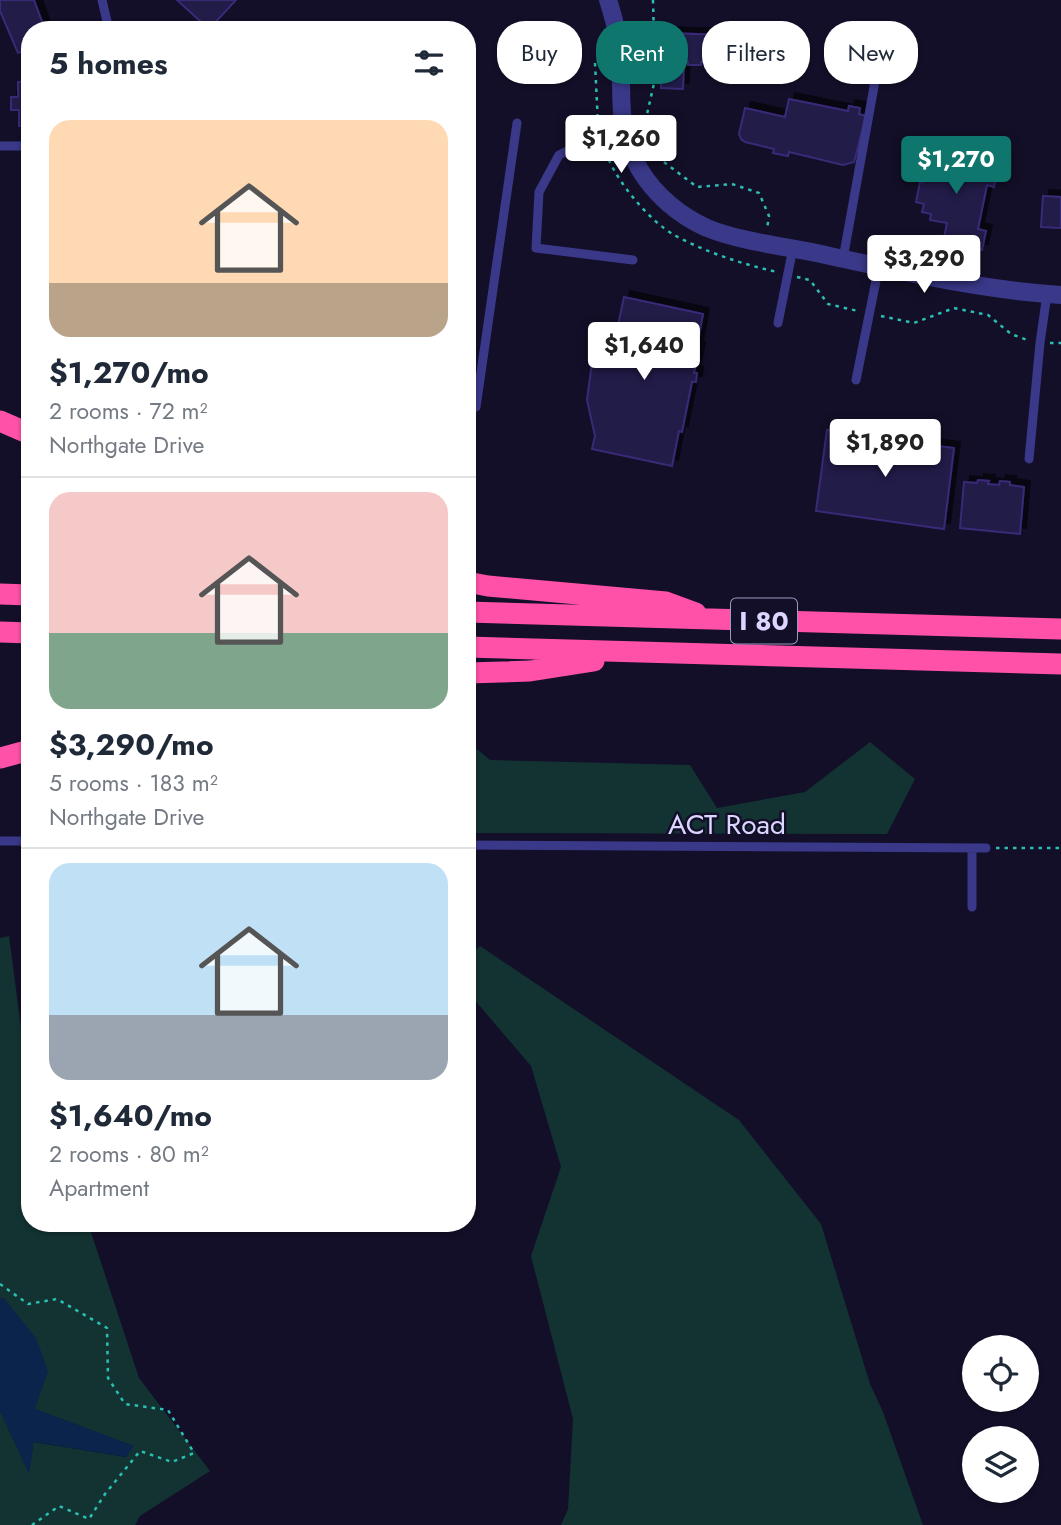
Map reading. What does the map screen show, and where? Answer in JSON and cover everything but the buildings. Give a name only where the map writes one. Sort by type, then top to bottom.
[{"type":"highway","points":[[0,421],[21,430]]},
{"type":"highway","points":[[476,584],[666,602],[715,620]]},
{"type":"highway","points":[[0,594],[21,595]]},
{"type":"highway","name":"I 80","points":[[476,612],[1061,629]]},
{"type":"highway","points":[[0,632],[21,633]]},
{"type":"highway","name":"I 80","points":[[476,647],[1061,664]]},
{"type":"highway","points":[[476,673],[530,671],[645,653]]},
{"type":"highway","points":[[0,758],[21,752]]},
{"type":"street","points":[[608,0],[620,48],[619,100],[623,129],[640,170],[669,204],[706,228],[948,281],[1054,295]]},
{"type":"lane","points":[[102,0],[107,21]]},
{"type":"lane","points":[[843,259],[874,84]]},
{"type":"lane","points":[[476,407],[517,123]]},
{"type":"lane","points":[[623,129],[600,135],[559,155],[539,192],[536,248],[633,260]]},
{"type":"lane","points":[[0,146],[21,146]]},
{"type":"lane","points":[[778,323],[793,248]]},
{"type":"lane","points":[[856,380],[879,266]]},
{"type":"lane","points":[[1029,459],[1040,343],[1054,295]]},
{"type":"lane","points":[[0,841],[21,841]]},
{"type":"lane","name":"ACT Road","points":[[476,845],[986,848]]},
{"type":"lane","points":[[972,848],[972,907]]},
{"type":"path","points":[[653,0],[655,79],[645,122],[652,153],[697,187],[732,184],[759,193],[769,216],[766,242]]},
{"type":"path","points":[[788,275],[810,280],[828,304],[914,323],[954,307],[988,315],[1011,334],[1040,343],[1061,343]]},
{"type":"path","points":[[986,848],[1061,848]]},
{"type":"path","points":[[0,1284],[28,1304],[57,1299],[107,1328],[108,1378],[125,1404],[168,1410],[194,1453],[172,1462],[140,1451],[105,1494],[89,1519],[59,1506],[32,1525]]},
{"type":"green space","points":[[870,742],[915,779],[887,834],[476,833],[476,748],[490,760],[690,765],[717,808],[805,792]]},
{"type":"green space","points":[[9,936],[21,1027],[21,1232],[91,1232],[139,1378],[210,1471],[140,1516],[135,1525],[0,1525],[0,1411],[29,1472],[33,1442],[126,1457],[133,1446],[35,1409],[4,1298],[0,1299],[0,938]]},
{"type":"green space","points":[[480,946],[739,1120],[821,1224],[870,1384],[883,1412],[923,1525],[561,1525],[568,1509],[573,1419],[531,1256],[561,1167],[531,1066],[476,1002],[476,949]]},
{"type":"water","points":[[4,1298],[36,1338],[48,1371],[35,1409],[134,1446],[126,1457],[34,1442],[29,1474],[0,1411],[0,1299]]}]
